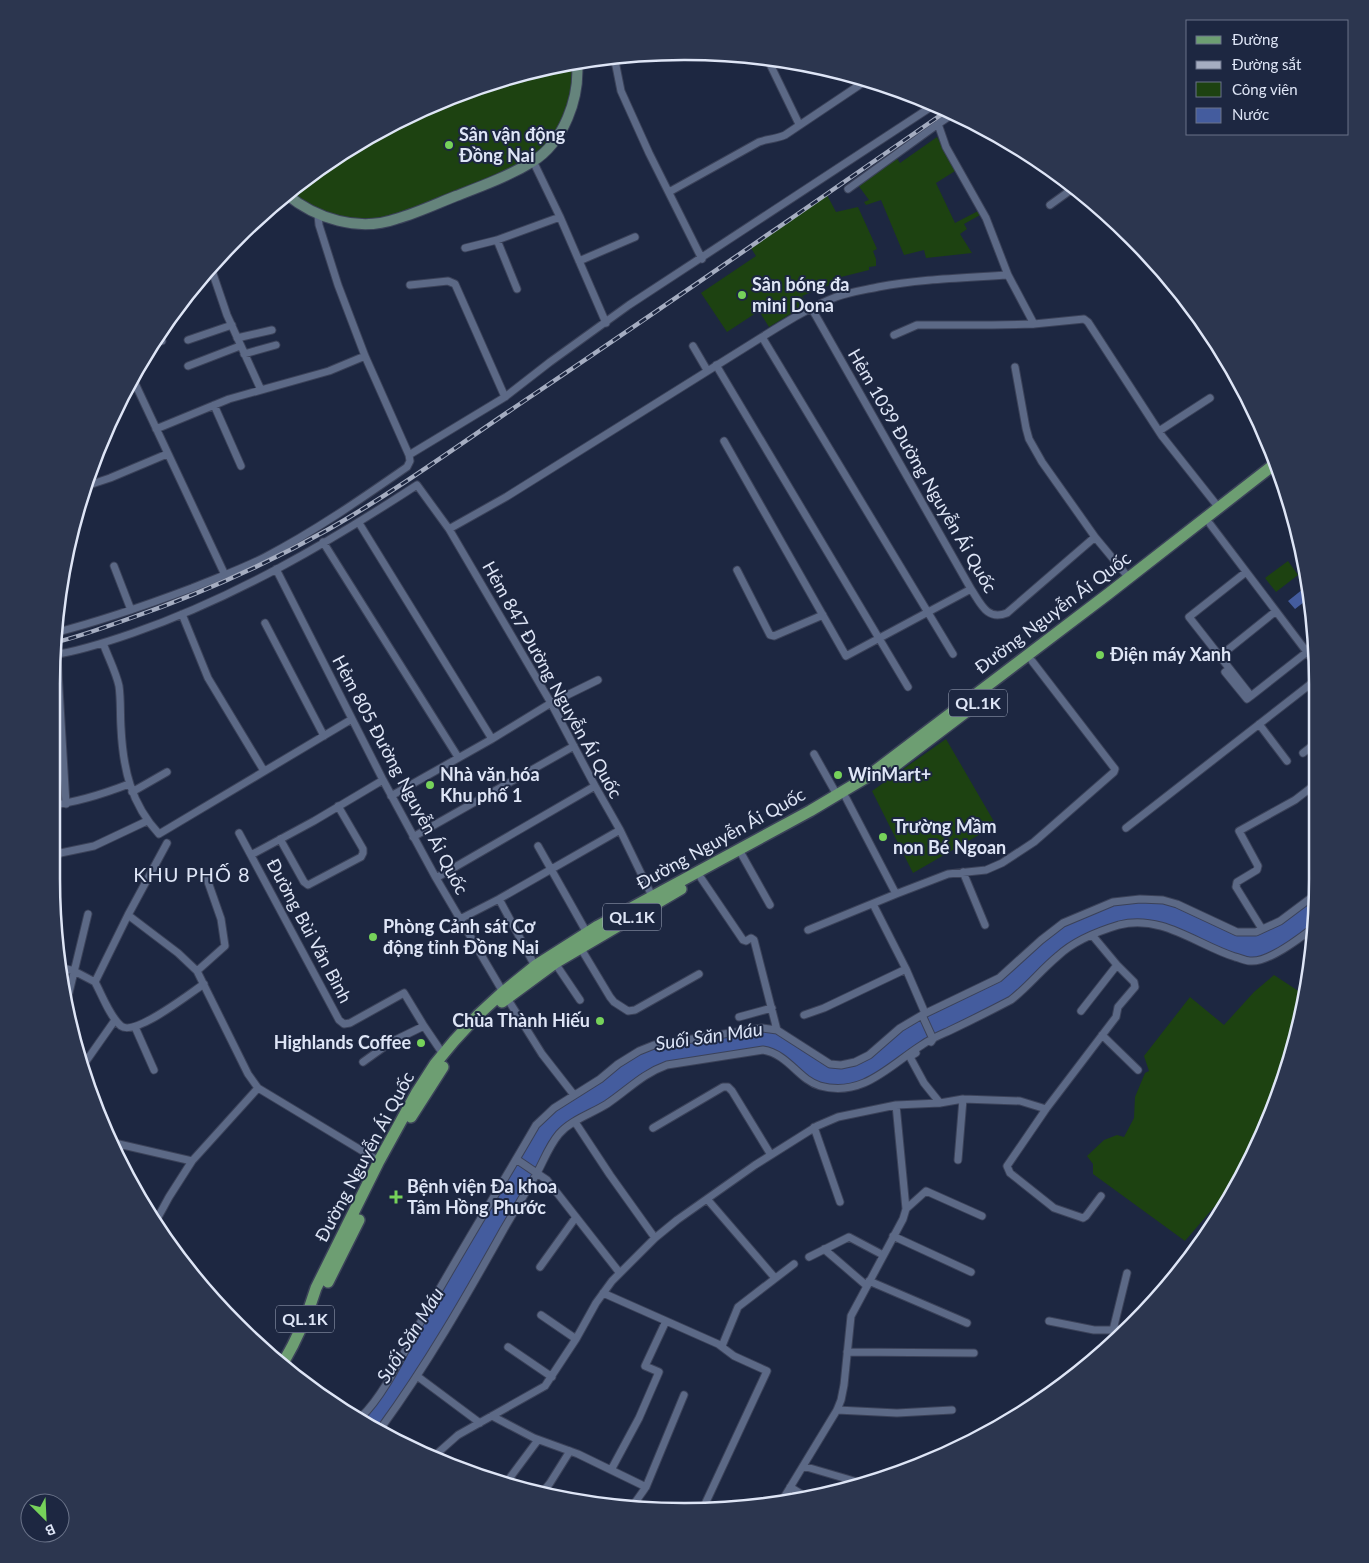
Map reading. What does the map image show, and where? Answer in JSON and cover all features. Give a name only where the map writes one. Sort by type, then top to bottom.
[{"type":"main road","name":"Đường Nguyễn Ái Quốc","points":[[1238,497],[1270,468]]},
{"type":"main road","name":"Đường Nguyễn Ái Quốc","points":[[505,995],[580,947],[742,856],[902,760],[1032,661],[1221,510],[1272,474]]},
{"type":"main road","name":"Đường Nguyễn Ái Quốc","points":[[290,1362],[318,1307],[330,1271],[379,1161],[417,1092],[446,1056],[459,1045],[505,995],[535,966],[587,933],[652,896],[842,797],[1110,597],[1129,578],[1207,521]]},
{"type":"main road","name":"Đường Nguyễn Ái Quốc","points":[[286,1359],[407,1124],[446,1056]]},
{"type":"street","points":[[616,64],[621,91],[649,153],[702,259]]},
{"type":"street","points":[[771,66],[799,124]]},
{"type":"street","points":[[292,199],[318,215],[329,219],[372,224],[395,220],[513,172],[534,161],[553,141],[568,118],[577,88],[578,69]]},
{"type":"street","points":[[669,192],[759,142],[785,135],[858,85]]},
{"type":"street","points":[[409,455],[505,397],[550,362],[630,305],[927,110]]},
{"type":"street","points":[[848,189],[946,118]]},
{"type":"street","points":[[938,124],[946,147],[986,218],[1008,275],[1034,324]]},
{"type":"street","points":[[534,161],[606,323]]},
{"type":"street","points":[[1050,205],[1068,192]]},
{"type":"street","points":[[62,631],[131,610],[225,575],[264,557],[324,522],[407,467],[410,460],[409,455],[365,356],[338,285],[319,225],[318,215]]},
{"type":"street","points":[[465,248],[497,240],[560,217]]},
{"type":"street","points":[[579,261],[635,237]]},
{"type":"street","points":[[497,240],[517,289]]},
{"type":"street","points":[[214,275],[240,346],[261,390]]},
{"type":"street","points":[[449,529],[506,496],[762,337],[837,297],[860,290],[892,284],[1008,275]]},
{"type":"street","points":[[410,285],[448,281],[455,284],[505,397]]},
{"type":"street","name":"Hẻm 1039 Đường Nguyễn Ái Quốc","points":[[812,309],[971,589],[986,611],[993,616],[1007,613],[1095,537]]},
{"type":"street","points":[[894,335],[917,325],[1034,324],[1084,319],[1088,322],[1159,431],[1221,510]]},
{"type":"street","points":[[188,340],[232,325]]},
{"type":"street","points":[[237,338],[272,330]]},
{"type":"street","points":[[762,337],[953,654]]},
{"type":"street","points":[[244,354],[276,345]]},
{"type":"street","points":[[188,366],[240,346]]},
{"type":"street","points":[[693,346],[707,370]]},
{"type":"street","points":[[156,429],[229,399],[329,371],[365,356]]},
{"type":"street","points":[[716,365],[908,687]]},
{"type":"street","points":[[1015,366],[1029,439],[1042,462],[1095,537],[1129,578]]},
{"type":"street","points":[[136,386],[225,575]]},
{"type":"street","points":[[1159,431],[1210,398]]},
{"type":"street","points":[[214,405],[241,466]]},
{"type":"street","points":[[724,441],[846,656],[971,589]]},
{"type":"street","points":[[93,484],[167,454]]},
{"type":"street","name":"Hẻm 847 Đường Nguyễn Ái Quốc","points":[[359,523],[417,485],[449,529],[551,703],[620,830],[652,896]]},
{"type":"street","points":[[1207,521],[1307,651],[1251,696],[1188,617],[1246,572]]},
{"type":"street","points":[[61,654],[103,643],[162,623],[233,592],[359,523],[492,739]]},
{"type":"street","points":[[323,542],[458,757]]},
{"type":"street","points":[[114,566],[131,610]]},
{"type":"street","name":"Hẻm 805 Đường Nguyễn Ái Quốc","points":[[276,569],[383,780],[436,878],[542,1054],[574,1095]]},
{"type":"street","points":[[737,570],[770,635],[774,636],[823,615]]},
{"type":"street","points":[[1220,656],[1276,611]]},
{"type":"street","points":[[182,614],[208,678],[264,771]]},
{"type":"street","points":[[265,623],[324,736]]},
{"type":"street","points":[[103,643],[118,684],[125,767],[129,784],[147,821],[159,834],[352,719]]},
{"type":"street","points":[[808,930],[941,876],[986,870],[1012,857],[1034,842],[1115,771],[1114,766],[1032,661]]},
{"type":"street","points":[[392,796],[551,703],[598,680]]},
{"type":"street","points":[[1126,828],[1309,685]]},
{"type":"street","points":[[60,723],[66,804]]},
{"type":"street","points":[[1259,724],[1287,761]]},
{"type":"street","points":[[414,837],[574,746]]},
{"type":"street","points":[[1303,753],[1309,748]]},
{"type":"street","points":[[814,754],[842,797],[896,894]]},
{"type":"street","points":[[132,792],[167,772]]},
{"type":"street","points":[[251,855],[383,780]]},
{"type":"street","points":[[60,804],[97,796],[129,784]]},
{"type":"street","points":[[436,878],[595,786]]},
{"type":"street","points":[[1262,929],[1236,887],[1237,882],[1257,870],[1258,866],[1239,831],[1299,797],[1309,789]]},
{"type":"street","points":[[280,839],[304,882],[308,885],[361,857],[363,849],[338,806]]},
{"type":"street","points":[[60,853],[94,846],[147,821]]},
{"type":"street","points":[[460,919],[620,830]]},
{"type":"street","name":"Đường Bùi Văn Bình","points":[[239,833],[339,1020],[344,1024],[350,1023],[404,993],[424,1026],[446,1056]]},
{"type":"street","points":[[95,982],[128,915],[167,843]]},
{"type":"street","points":[[538,846],[587,933]]},
{"type":"street","points":[[742,856],[770,905]]},
{"type":"street","points":[[963,872],[985,925]]},
{"type":"street","points":[[701,878],[743,940],[746,941],[752,938],[754,940],[777,1030]]},
{"type":"street","points":[[197,971],[225,946],[221,919],[207,879]]},
{"type":"street","points":[[499,898],[535,966]]},
{"type":"street","points":[[364,1414],[391,1375],[431,1303],[536,1125],[554,1108],[639,1051],[654,1045],[762,1028],[777,1030],[830,1064],[841,1065],[855,1062],[869,1055],[900,1028],[924,1014],[999,978],[1063,923],[1113,902],[1140,899],[1163,900],[1177,904],[1237,932],[1256,932],[1280,920],[1308,899]]},
{"type":"street","points":[[873,904],[906,968],[933,1039]]},
{"type":"street","points":[[70,988],[88,914]]},
{"type":"street","points":[[128,915],[178,953],[197,971],[248,1074],[258,1088],[379,1161]]},
{"type":"street","points":[[383,1425],[417,1376],[468,1294],[552,1143],[561,1132],[608,1103],[654,1070],[667,1065],[764,1050],[772,1051],[810,1081],[820,1086],[835,1088],[856,1087],[880,1076],[922,1044],[1011,1000],[1058,955],[1068,948],[1120,925],[1142,923],[1161,926],[1224,954],[1250,962],[1270,957],[1307,933]]},
{"type":"street","points":[[1092,936],[1134,982],[1134,987],[1118,1007],[1116,1017],[1046,1108],[1007,1166],[1010,1173],[1054,1208],[1083,1218],[1101,1196]]},
{"type":"street","points":[[580,947],[610,997],[628,1011],[635,1010],[699,974]]},
{"type":"street","points":[[555,963],[580,1000]]},
{"type":"street","points":[[1081,1011],[1117,965]]},
{"type":"street","points":[[804,1016],[906,968]]},
{"type":"street","points":[[67,969],[95,982],[115,1020],[127,1029],[150,1021],[204,984]]},
{"type":"street","points":[[739,1017],[772,1008]]},
{"type":"street","points":[[87,1060],[115,1020]]},
{"type":"street","points":[[363,1062],[391,1042],[424,1026]]},
{"type":"street","points":[[135,1027],[154,1070]]},
{"type":"street","points":[[1102,1034],[1138,1070]]},
{"type":"street","points":[[933,1039],[911,1056],[910,1060],[940,1103]]},
{"type":"street","points":[[653,1128],[723,1087],[728,1087],[771,1155]]},
{"type":"street","points":[[159,1215],[192,1161],[258,1088]]},
{"type":"street","points":[[439,1452],[450,1441],[540,1390],[552,1377],[603,1293],[619,1272],[656,1238],[707,1199],[814,1128],[838,1117],[896,1105],[940,1103],[963,1099],[1020,1101],[1046,1108]]},
{"type":"street","points":[[958,1160],[963,1099]]},
{"type":"street","points":[[896,1105],[906,1209]]},
{"type":"street","points":[[575,1122],[610,1175],[656,1238]]},
{"type":"street","points":[[814,1128],[840,1202]]},
{"type":"street","points":[[119,1144],[192,1161]]},
{"type":"street","points":[[516,1160],[537,1172],[546,1180],[619,1272]]},
{"type":"street","points":[[786,1495],[837,1410],[844,1385],[851,1316],[906,1209],[926,1191],[982,1216]]},
{"type":"street","points":[[707,1199],[775,1278]]},
{"type":"street","points":[[540,1267],[576,1217]]},
{"type":"street","points":[[893,1236],[971,1272]]},
{"type":"street","points":[[809,1257],[849,1237],[883,1255]]},
{"type":"street","points":[[824,1248],[868,1283],[967,1323]]},
{"type":"street","points":[[722,1346],[738,1308],[794,1264]]},
{"type":"street","points":[[1049,1321],[1094,1330],[1113,1330],[1127,1274]]},
{"type":"street","points":[[603,1293],[722,1346],[734,1356],[767,1371],[706,1502]]},
{"type":"street","points":[[541,1315],[576,1339]]},
{"type":"street","points":[[610,1470],[639,1418],[659,1372],[645,1366],[666,1321]]},
{"type":"street","points":[[508,1347],[552,1377]]},
{"type":"street","points":[[847,1352],[974,1353]]},
{"type":"street","points":[[417,1376],[480,1423]]},
{"type":"street","points":[[636,1501],[646,1487],[684,1396]]},
{"type":"street","points":[[837,1410],[897,1413],[952,1410]]},
{"type":"street","points":[[492,1416],[538,1440],[570,1451],[646,1487]]},
{"type":"street","points":[[510,1478],[538,1440]]},
{"type":"street","points":[[547,1487],[570,1451]]},
{"type":"street","points":[[803,1466],[850,1481]]},
{"type":"street","points":[[790,1487],[799,1492]]},
{"type":"green space","name":"Sân vận động Đồng Nai","points":[[573,70],[572,88],[564,117],[538,151],[511,168],[394,216],[372,219],[345,218],[309,206],[296,196],[338,165],[408,124],[484,93],[523,81]]},
{"type":"green space","points":[[937,137],[955,171],[936,183],[955,223],[978,211],[980,215],[964,224],[967,229],[960,234],[972,253],[926,258],[924,250],[904,255],[881,200],[866,205],[864,202],[869,200],[858,185],[896,157],[900,163]]},
{"type":"green space","points":[[827,195],[836,212],[858,207],[877,249],[873,251],[876,266],[869,267],[869,270],[837,278],[837,282],[802,296],[807,304],[769,327],[759,311],[727,332],[701,293],[756,256],[751,248]]},
{"type":"green space","points":[[1288,561],[1298,575],[1276,592],[1265,578]]},
{"type":"green space","points":[[946,739],[996,825],[913,873],[872,791]]},
{"type":"green space","points":[[1274,975],[1299,991],[1288,1040],[1276,1079],[1245,1155],[1215,1208],[1185,1241],[1093,1174],[1093,1164],[1087,1156],[1104,1140],[1117,1135],[1124,1137],[1134,1118],[1135,1097],[1145,1073],[1149,1071],[1144,1056],[1190,997],[1224,1025],[1254,992]]},
{"type":"water","points":[[1302,590],[1304,602],[1295,609],[1288,601]]},
{"type":"water","name":"Suối Săn Máu","points":[[1140,901],[1162,903],[1256,935],[1308,902],[1307,929],[1294,940],[1269,954],[1251,959],[1225,951],[1162,923],[1143,920],[1091,933],[1009,998],[879,1073],[855,1084],[835,1086],[821,1083],[812,1079],[789,1059],[773,1049],[764,1047],[664,1063],[641,1074],[607,1101],[559,1130],[549,1141],[533,1174],[435,1343],[395,1404],[380,1424],[365,1415],[409,1348],[538,1127],[556,1110],[640,1053],[655,1047],[762,1031],[777,1033],[829,1067],[855,1065],[902,1030],[1000,981],[1042,942],[1064,926],[1114,905]]},
{"type":"railway","points":[[61,641],[154,610],[256,567],[356,513],[434,463],[940,115]]},
{"type":"place","name":"Sân vận động Đồng Nai","points":[[449,145]]},
{"type":"place","name":"Sân bóng đa mini Dona","points":[[742,295]]},
{"type":"place","name":"Điện máy Xanh","points":[[1100,655]]},
{"type":"place","name":"WinMart+","points":[[838,775]]},
{"type":"place","name":"Nhà văn hóa Khu phố 1","points":[[430,785]]},
{"type":"place","name":"Trường Mầm non Bé Ngoan","points":[[883,837]]},
{"type":"place","name":"Phòng Cảnh sát Cơ động tỉnh Đồng Nai","points":[[373,937]]},
{"type":"place","name":"Chùa Thành Hiếu","points":[[600,1021]]},
{"type":"place","name":"Highlands Coffee","points":[[421,1043]]},
{"type":"place","name":"Bệnh viện Đa khoa Tâm Hồng Phước","points":[[396,1197]]},
{"type":"district","name":"KHU PHỐ 8","points":[[192,875]]}]
